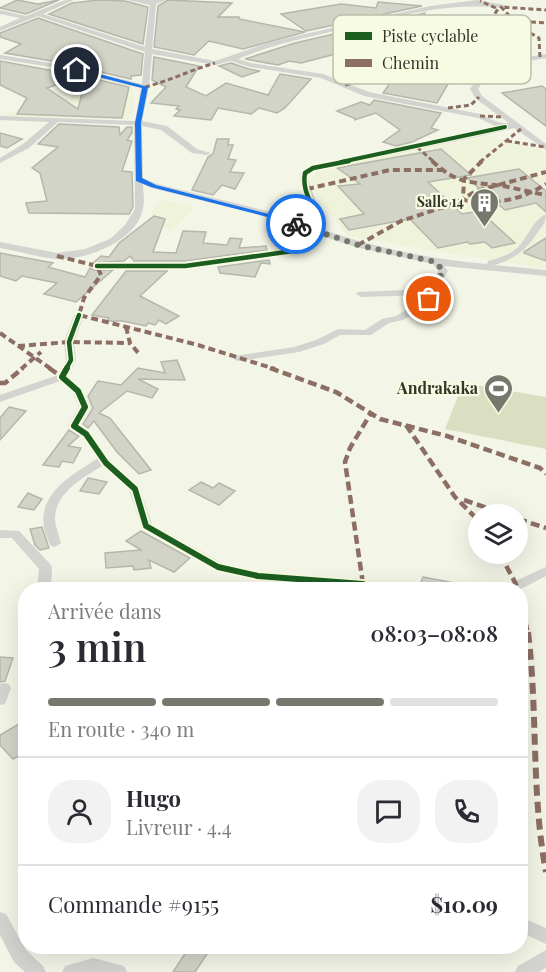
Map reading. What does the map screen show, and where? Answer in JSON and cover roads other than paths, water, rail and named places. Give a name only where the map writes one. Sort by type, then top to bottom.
[{"type":"street","points":[[0,29],[71,0]]},
{"type":"street","points":[[130,0],[153,3],[163,0]]},
{"type":"street","points":[[421,0],[422,9]]},
{"type":"street","points":[[395,15],[450,3],[479,2],[503,6]]},
{"type":"street","points":[[0,245],[57,256],[87,252],[113,241],[129,227],[139,209],[138,123],[145,87],[153,3]]},
{"type":"street","points":[[0,12],[27,18]]},
{"type":"street","points":[[38,14],[149,51],[215,63],[270,43],[333,29]]},
{"type":"street","points":[[531,59],[546,56]]},
{"type":"street","points":[[0,57],[58,66],[145,87]]},
{"type":"street","points":[[231,59],[250,65],[324,76],[333,80]]},
{"type":"street","points":[[343,84],[367,94],[480,116],[510,126]]},
{"type":"street","points":[[477,84],[474,89],[479,97],[510,126],[546,148]]},
{"type":"street","points":[[0,118],[138,123],[164,128],[195,151],[207,153]]},
{"type":"street","points":[[0,161],[26,146],[55,121]]},
{"type":"street","points":[[98,266],[185,266],[300,250],[308,244],[318,230],[318,220],[304,178],[305,173],[313,168],[510,126]]},
{"type":"street","points":[[139,179],[154,186],[260,212],[358,245],[436,262],[546,273]]},
{"type":"street","points":[[478,266],[513,258],[530,241],[536,226],[546,217]]},
{"type":"street","points":[[239,358],[295,350],[320,342],[338,332],[367,333],[386,321],[399,318],[416,309],[417,304],[429,299],[443,271],[436,262]]},
{"type":"street","points":[[361,294],[431,292]]},
{"type":"street","points":[[0,399],[62,376],[71,360],[69,342],[79,315]]},
{"type":"street","points":[[62,376],[78,391],[85,407],[74,426],[86,434],[104,460],[135,489],[146,526],[218,567],[258,576],[337,582]]},
{"type":"street","points":[[55,543],[49,519],[55,498],[75,478],[104,460]]},
{"type":"street","points":[[0,534],[15,534],[37,556],[46,568],[45,582]]},
{"type":"street","points":[[523,582],[546,571]]},
{"type":"street","points":[[0,919],[18,952]]},
{"type":"street","points":[[528,928],[546,936]]},
{"type":"street","points":[[19,954],[37,972]]},
{"type":"street","points":[[524,972],[546,958]]},
{"type":"street","points":[[71,972],[93,966],[118,972]]},
{"type":"place","name":"Salle 14","points":[[485,228]]},
{"type":"place","name":"Andrakaka","points":[[499,414]]}]
